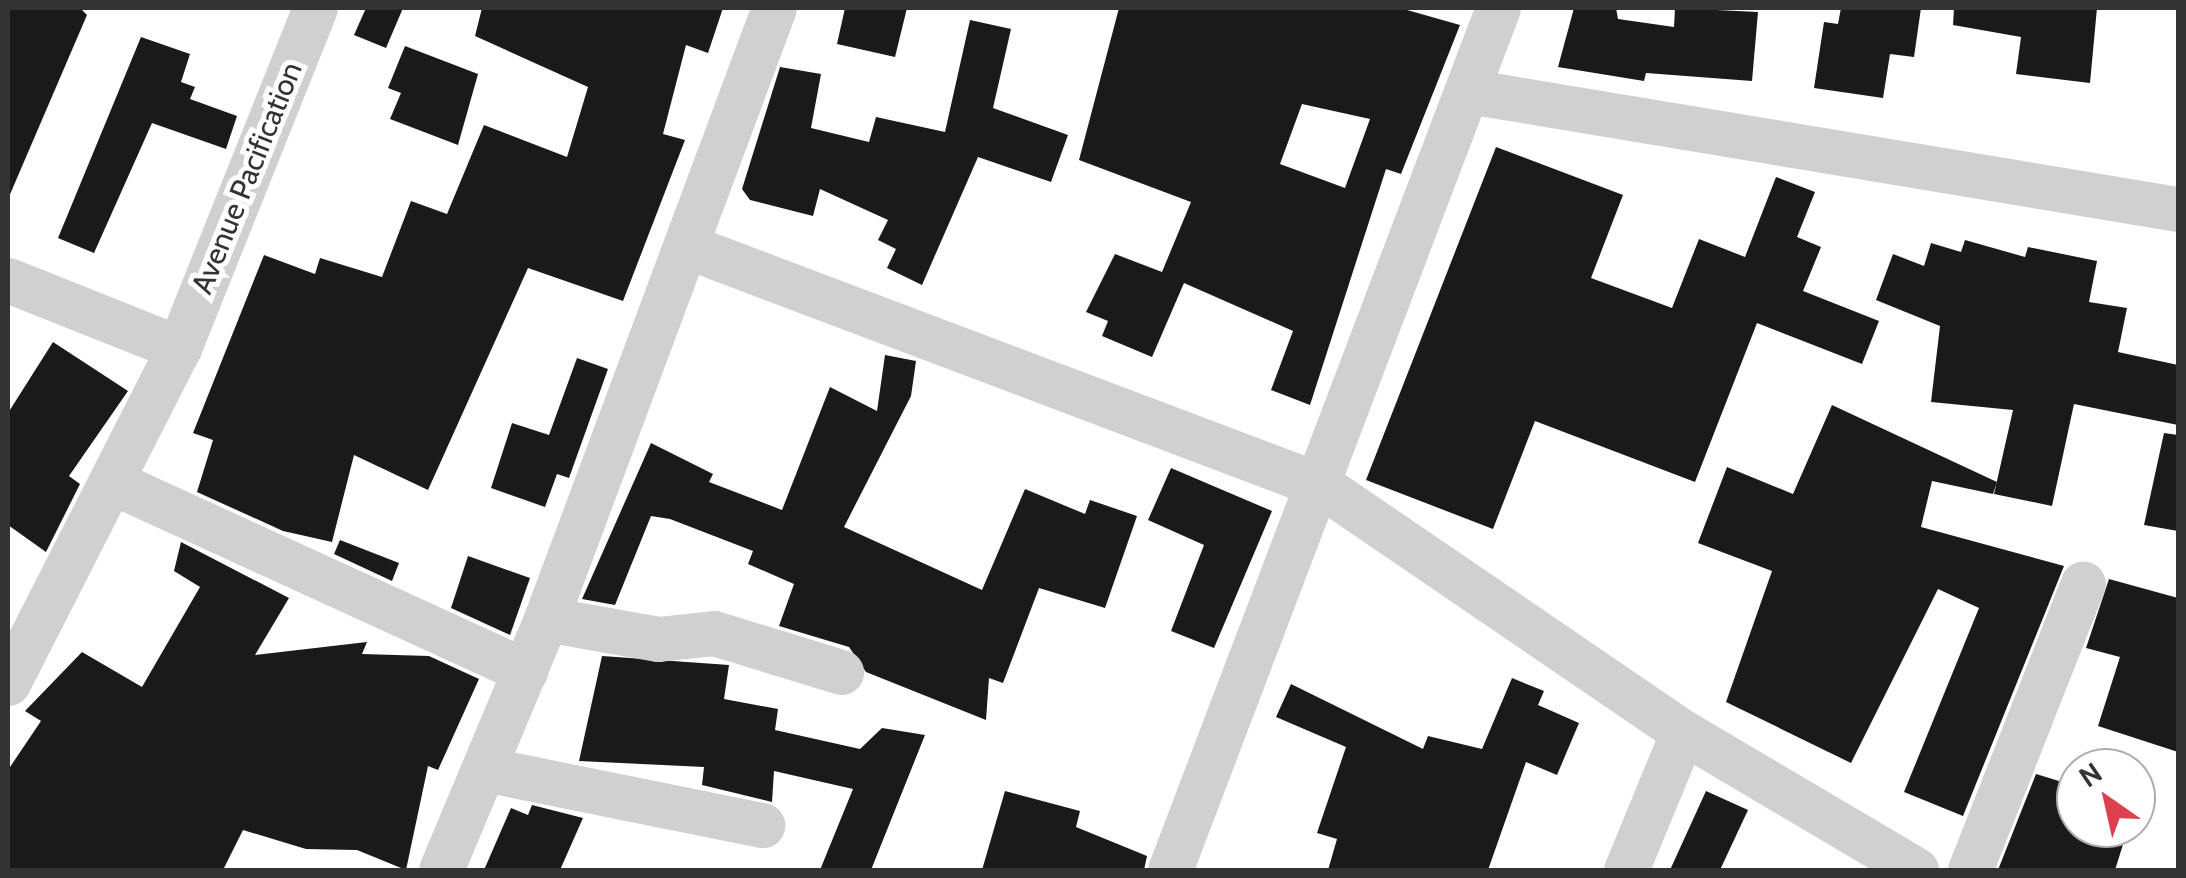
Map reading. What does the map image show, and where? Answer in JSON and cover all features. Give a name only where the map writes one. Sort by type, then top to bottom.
[{"type":"street","name":"Avenue Pacification","points":[[8,683],[116,484],[179,348],[315,8]]},
{"type":"street","points":[[441,870],[546,620],[689,248],[774,8]]},
{"type":"street","points":[[1170,870],[1322,486],[1498,8]]},
{"type":"street","points":[[1468,91],[2178,210]]},
{"type":"street","points":[[689,248],[1322,486],[1683,732],[1916,870]]},
{"type":"street","points":[[8,280],[179,348]]},
{"type":"street","points":[[116,484],[525,671]]},
{"type":"street","points":[[1970,870],[2082,584]]},
{"type":"street","points":[[546,620],[658,639],[714,633],[841,672]]},
{"type":"street","points":[[1626,870],[1683,732]]},
{"type":"street","points":[[484,769],[762,825]]},
{"type":"building","points":[[8,8],[80,8],[87,15],[8,199]]},
{"type":"building","points":[[366,8],[403,8],[386,48],[354,35]]},
{"type":"building","points":[[482,8],[723,8],[708,53],[686,45],[663,134],[685,140],[623,301],[528,268],[428,490],[354,455],[332,542],[283,531],[197,492],[213,440],[193,433],[264,255],[315,274],[320,258],[382,277],[411,201],[447,214],[484,125],[567,157],[588,87],[475,36]]},
{"type":"building","points":[[845,8],[907,8],[895,57],[837,44]]},
{"type":"building","points":[[1119,8],[1400,8],[1460,25],[1401,174],[1386,169],[1310,405],[1271,390],[1293,331],[1184,283],[1152,357],[1102,336],[1108,321],[1086,312],[1115,254],[1162,272],[1191,202],[1079,160]],"holes":[[[1302,104],[1370,119],[1345,188],[1280,164]]]},
{"type":"building","points":[[1574,8],[1616,8],[1618,19],[1674,27],[1675,8],[1758,12],[1752,81],[1646,73],[1644,81],[1558,67]]},
{"type":"building","points":[[1841,8],[1921,8],[1914,57],[1890,54],[1883,98],[1814,88],[1824,22],[1838,24]]},
{"type":"building","points":[[1954,8],[2097,8],[2090,83],[2016,74],[2021,37],[1953,25]]},
{"type":"building","points":[[970,20],[1011,29],[993,108],[1068,135],[1051,182],[978,157],[922,285],[887,268],[896,249],[878,240],[888,220],[820,189],[813,216],[750,200],[742,189],[780,67],[821,74],[811,128],[869,142],[876,117],[945,132]]},
{"type":"building","points":[[141,37],[190,54],[181,82],[195,87],[190,99],[237,116],[226,149],[152,123],[94,253],[58,238]]},
{"type":"building","points":[[405,46],[478,74],[458,145],[390,119],[401,93],[388,88]]},
{"type":"building","points":[[1496,147],[1623,195],[1591,278],[1672,308],[1699,239],[1745,257],[1776,177],[1815,192],[1797,237],[1821,247],[1803,291],[1879,321],[1862,364],[1757,323],[1695,482],[1535,421],[1493,529],[1366,480]]},
{"type":"building","points":[[1965,240],[2025,257],[2028,247],[2097,261],[2089,302],[2127,308],[2118,352],[2178,365],[2178,425],[2074,404],[2052,506],[1994,494],[2013,410],[1931,402],[1940,326],[1876,300],[1893,254],[1924,266],[1931,243],[1961,252]]},
{"type":"building","points":[[53,342],[128,391],[69,476],[80,484],[46,552],[8,525],[8,413]]},
{"type":"building","points":[[885,355],[916,361],[911,396],[844,527],[982,590],[1025,489],[1085,514],[1090,500],[1137,516],[1105,608],[1039,588],[1003,683],[989,678],[986,720],[866,672],[849,647],[779,626],[794,584],[748,564],[753,551],[670,519],[651,516],[615,605],[582,599],[651,443],[713,474],[709,482],[782,510],[830,387],[877,411]]},
{"type":"building","points":[[577,358],[608,369],[569,478],[557,474],[545,507],[491,488],[512,423],[549,435]]},
{"type":"building","points":[[1832,405],[1997,482],[1993,494],[1932,481],[1921,527],[2064,566],[1963,816],[1904,792],[1979,608],[1938,589],[1851,763],[1726,702],[1772,571],[1698,543],[1727,467],[1793,494]]},
{"type":"building","points":[[2164,433],[2178,435],[2178,531],[2144,525]]},
{"type":"building","points":[[1171,468],[1272,511],[1214,648],[1171,631],[1204,545],[1148,520]]},
{"type":"building","points":[[340,540],[399,563],[392,581],[334,554]]},
{"type":"building","points":[[181,542],[289,598],[255,655],[367,642],[362,654],[429,656],[479,679],[438,770],[428,766],[406,870],[357,850],[306,849],[243,830],[223,870],[8,870],[8,770],[41,721],[25,711],[82,652],[142,687],[200,587],[174,571]]},
{"type":"building","points":[[468,556],[530,578],[510,635],[451,608]]},
{"type":"building","points":[[2109,579],[2178,598],[2178,752],[2098,726],[2120,657],[2086,648]]},
{"type":"building","points":[[602,656],[729,665],[724,699],[778,709],[775,730],[860,749],[882,728],[925,735],[871,870],[820,870],[853,789],[774,771],[772,802],[702,785],[704,767],[579,761]]},
{"type":"building","points":[[1512,678],[1544,691],[1538,705],[1579,723],[1557,775],[1526,762],[1488,870],[1328,870],[1337,839],[1317,833],[1346,747],[1276,717],[1291,684],[1423,749],[1428,736],[1482,749]]},
{"type":"building","points":[[2036,774],[2056,780],[2056,848],[2122,848],[2115,870],[1998,870]]},
{"type":"building","points":[[1005,791],[1080,811],[1076,827],[1147,856],[1144,870],[982,870]]},
{"type":"building","points":[[1706,791],[1748,810],[1720,870],[1670,870]]},
{"type":"building","points":[[532,805],[583,818],[560,870],[484,870],[511,808],[528,815]]}]
